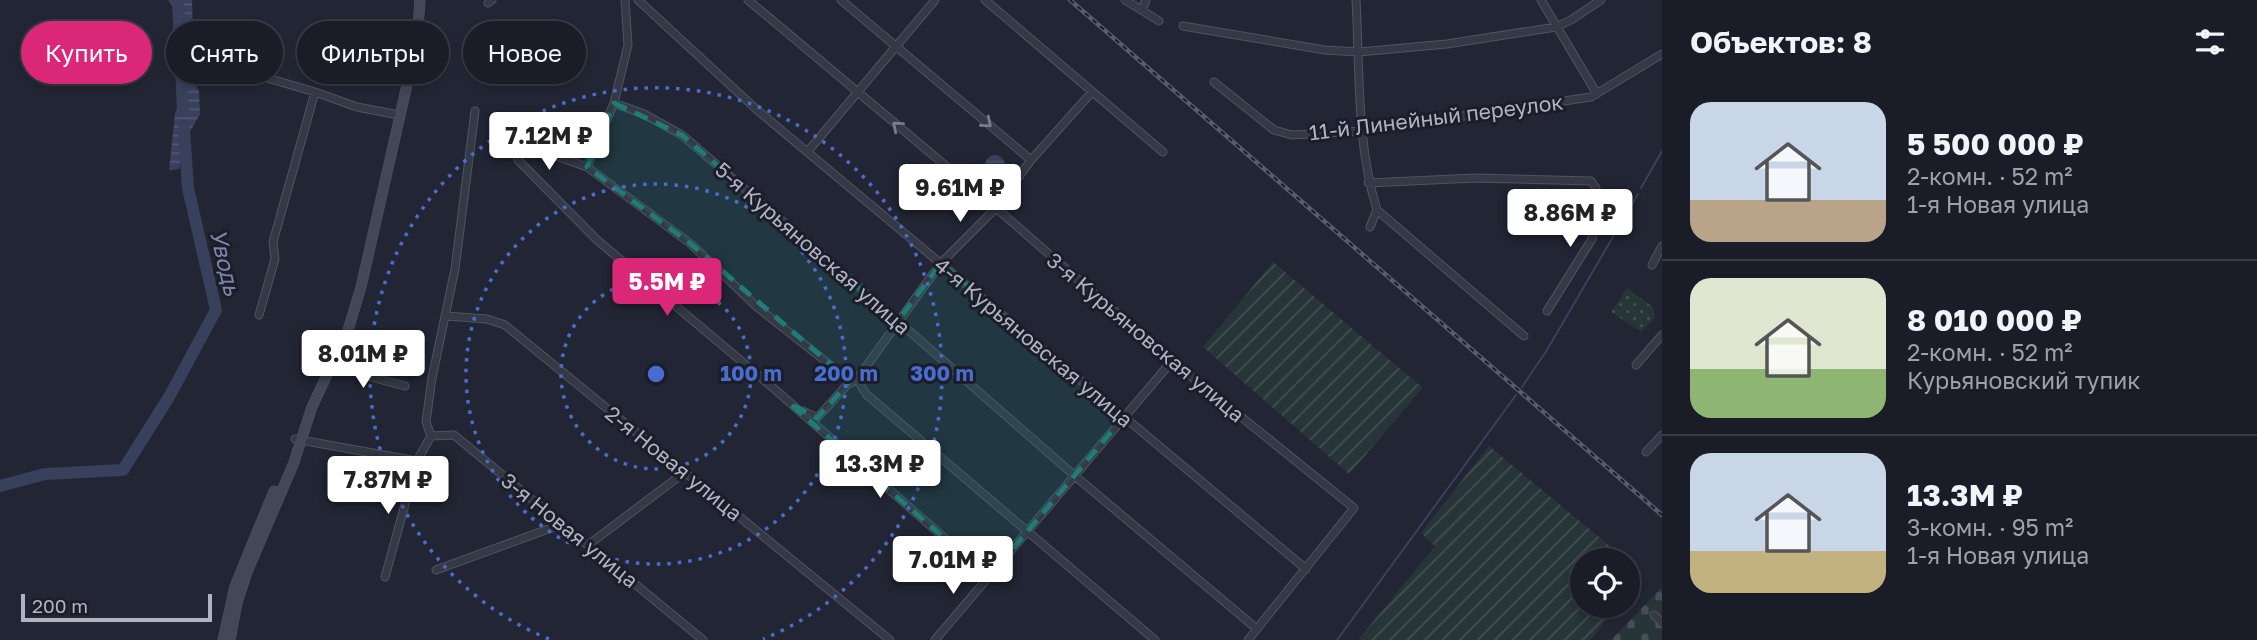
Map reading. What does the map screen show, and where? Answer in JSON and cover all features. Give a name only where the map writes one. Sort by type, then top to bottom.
[{"type":"main road","points":[[223,640],[234,586],[348,330],[361,287],[417,41],[420,0]]},
{"type":"main road","points":[[230,640],[237,603],[247,572],[293,465],[298,440]]},
{"type":"street","points":[[587,167],[614,103],[628,45],[625,0]]},
{"type":"street","name":"4-я Курьяновская улица","points":[[638,0],[756,109],[1306,569]]},
{"type":"street","name":"3-я Курьяновская улица","points":[[748,0],[996,208],[1172,361],[1354,508],[1306,569]]},
{"type":"street","points":[[841,0],[1031,160]]},
{"type":"street","points":[[808,150],[935,0]]},
{"type":"street","points":[[985,0],[1163,152]]},
{"type":"street","points":[[1125,0],[1159,21]]},
{"type":"street","points":[[1142,10],[1146,0]]},
{"type":"street","points":[[1356,0],[1362,131],[1368,183],[1377,210],[1524,336]]},
{"type":"street","points":[[1541,0],[1594,95],[1662,54]]},
{"type":"street","points":[[1183,26],[1325,50],[1359,52],[1447,44],[1556,27],[1601,0]]},
{"type":"street","name":"11-й Линейный переулок","points":[[1214,82],[1274,130],[1292,135],[1362,131],[1594,95]]},
{"type":"street","points":[[283,83],[357,107],[399,115]]},
{"type":"street","points":[[259,315],[275,259],[273,242],[315,92]]},
{"type":"street","points":[[789,403],[817,418],[847,385],[857,379],[940,263],[996,208],[1031,160],[1092,92]]},
{"type":"street","name":"5-я Курьяновская улица","points":[[614,103],[643,114],[682,135],[1075,476],[1257,629]]},
{"type":"street","points":[[384,577],[417,461],[431,436],[426,422],[432,378],[455,269],[475,111]]},
{"type":"street","points":[[991,574],[597,240],[518,160],[514,141],[587,167],[691,244],[757,307],[843,376],[857,379],[866,394],[1154,640]]},
{"type":"street","points":[[1368,183],[1475,178],[1591,181],[1596,188],[1592,239],[1547,311]]},
{"type":"street","points":[[1370,227],[1377,210]]},
{"type":"street","points":[[1652,265],[1662,247]]},
{"type":"street","name":"2-я Новая улица","points":[[446,316],[487,319],[505,325],[890,640]]},
{"type":"street","points":[[1636,365],[1662,335]]},
{"type":"street","points":[[335,358],[367,376],[405,386]]},
{"type":"street","points":[[935,640],[1172,361]]},
{"type":"street","name":"3-я Новая улица","points":[[431,436],[454,435],[703,640]]},
{"type":"street","points":[[1646,452],[1662,435]]},
{"type":"street","points":[[298,440],[417,461]]},
{"type":"street","points":[[588,545],[685,472]]},
{"type":"street","points":[[436,570],[562,524]]},
{"type":"street","points":[[1248,640],[1306,569]]},
{"type":"street","points":[[1654,615],[1662,623]]},
{"type":"highlighted area","points":[[614,103],[682,135],[898,321],[941,263],[1123,418],[989,577],[789,403],[817,418],[850,381],[691,244],[587,167]]},
{"type":"green space","points":[[983,169],[996,180],[1004,178],[1009,171],[1016,177],[997,201],[972,182]]},
{"type":"green space","points":[[1273,262],[1423,388],[1349,474],[1203,347]]},
{"type":"green space","points":[[1627,288],[1653,307],[1655,318],[1641,332],[1611,312]]},
{"type":"green space","points":[[1489,446],[1612,548],[1570,548],[1570,618],[1608,618],[1591,640],[1358,640],[1435,546],[1421,533]]},
{"type":"green space","points":[[1662,587],[1662,640],[1611,640],[1632,618],[1640,618],[1640,610]]},
{"type":"water","points":[[168,0],[192,0],[193,21],[179,21]]},
{"type":"water","points":[[196,84],[199,92],[200,114],[188,135],[179,169],[169,170],[175,114],[186,85]]},
{"type":"water","points":[[995,155],[1002,158],[1005,165],[1002,172],[995,175],[988,172],[985,165],[988,158]]},
{"type":"waterway","name":"Уводь","points":[[178,0],[183,111]]},
{"type":"waterway","name":"Уводь","points":[[0,486],[45,474],[123,470],[169,397],[216,310],[188,188],[184,129]]},
{"type":"waterway","points":[[1641,188],[1662,151]]},
{"type":"waterway","points":[[1522,387],[1547,350],[1638,194]]},
{"type":"waterway","points":[[1337,640],[1516,395]]},
{"type":"railway","points":[[1070,0],[1662,515]]}]
